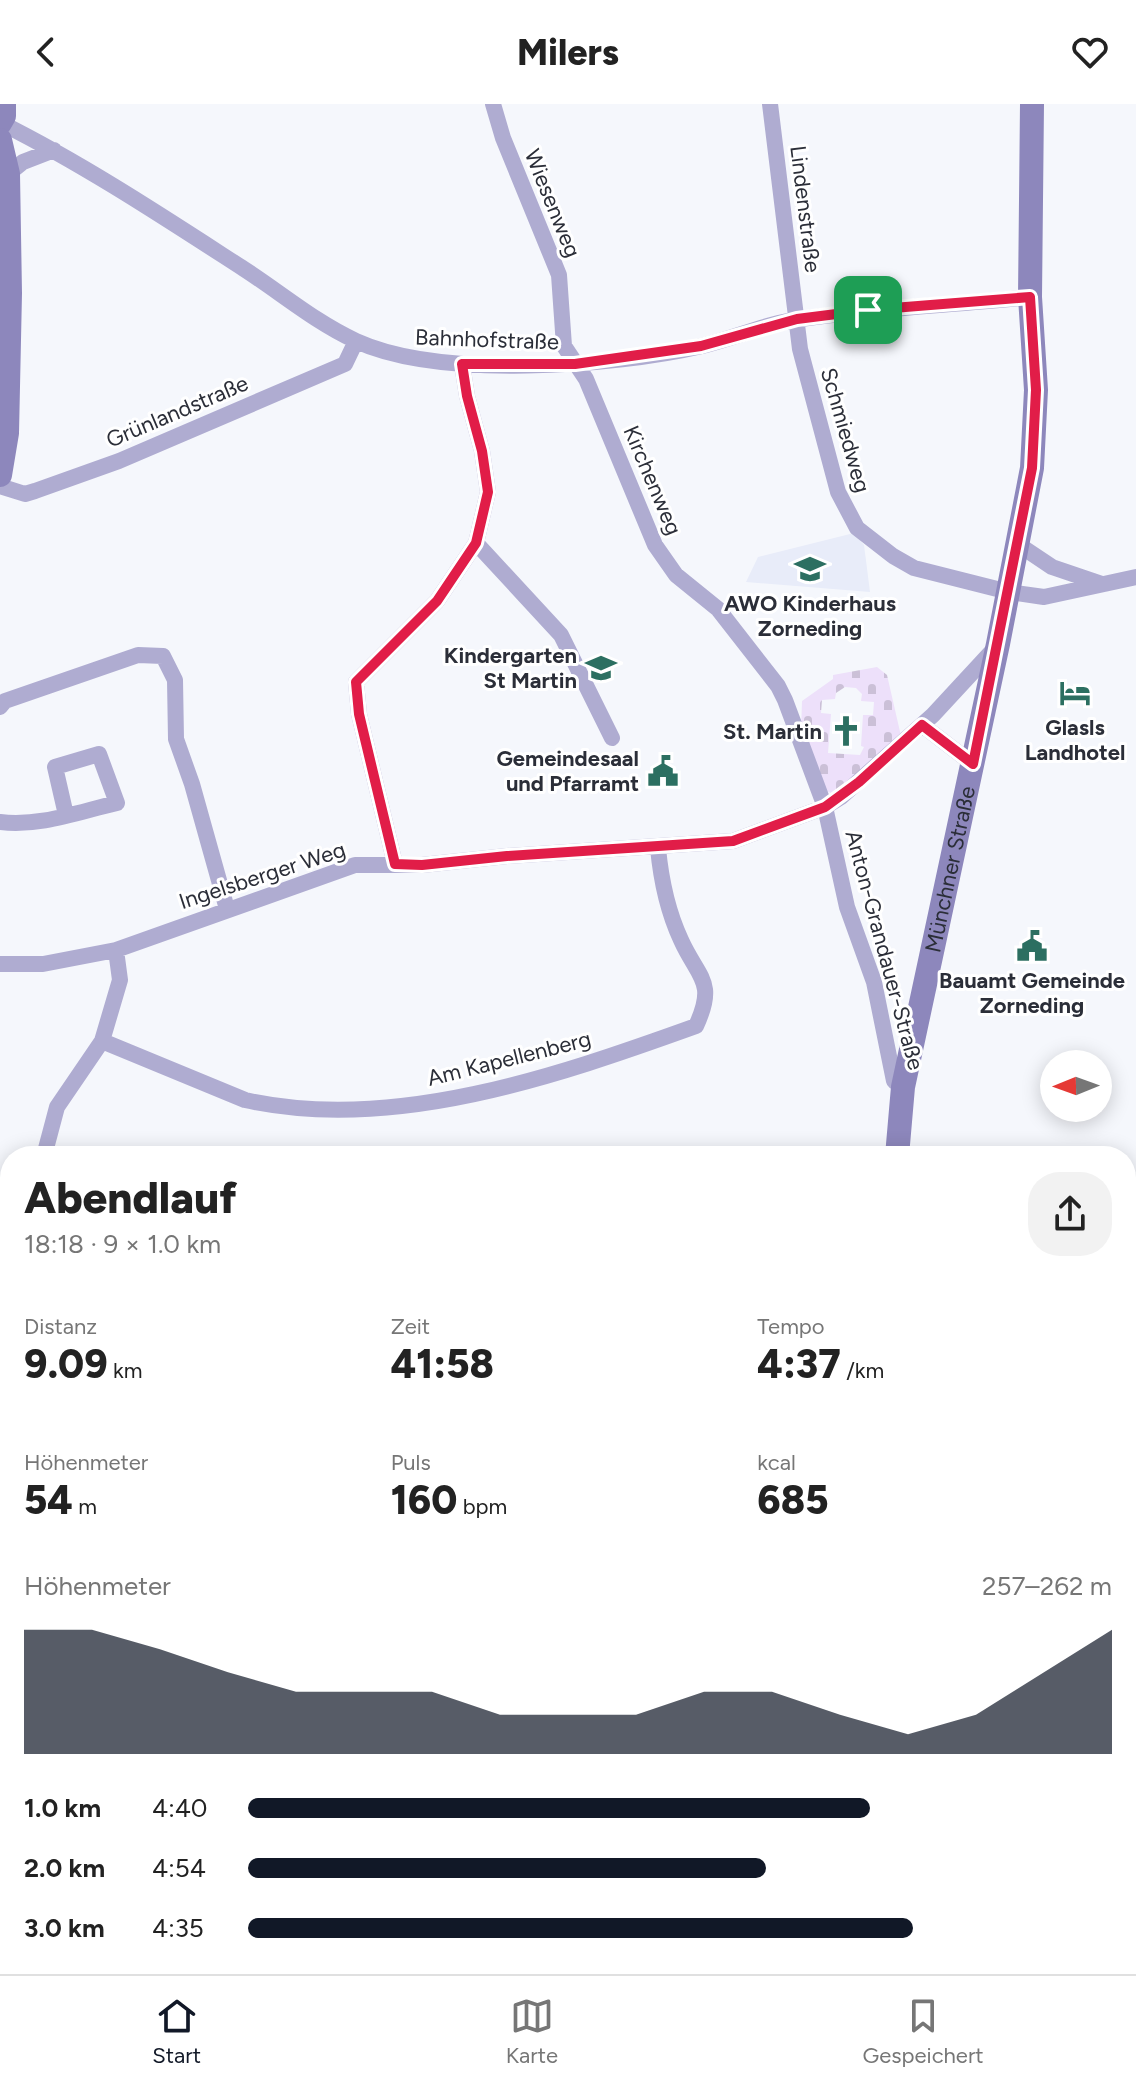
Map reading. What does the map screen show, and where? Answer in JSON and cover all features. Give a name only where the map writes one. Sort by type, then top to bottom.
[{"type":"street","points":[[0,123],[4,116],[4,104]]},
{"type":"street","name":"Wiesenweg","points":[[493,104],[503,138],[559,275],[564,346],[575,364]]},
{"type":"street","name":"Lindenstraße","points":[[770,104],[797,319]]},
{"type":"street","name":"Münchner Straße","points":[[898,1146],[903,1087],[1019,545],[1032,468],[1036,390],[1030,297],[1032,104]]},
{"type":"street","name":"Bahnhofstraße","points":[[0,123],[54,150],[246,271],[308,314],[356,341],[399,357],[462,364],[575,364],[701,346],[797,319],[1030,297]]},
{"type":"street","points":[[0,140],[8,174],[10,293],[7,433],[0,475]]},
{"type":"street","points":[[8,174],[23,162],[54,150]]},
{"type":"street","name":"Schmiedweg","points":[[797,319],[800,349],[838,492],[857,528],[893,556],[914,568],[1009,592],[1044,597],[1136,577]]},
{"type":"street","name":"Grünlandstraße","points":[[0,486],[25,494],[119,461],[345,364],[356,341]]},
{"type":"street","points":[[395,864],[359,714],[356,682],[437,601],[476,543],[488,492],[462,364]]},
{"type":"street","name":"Kirchenweg","points":[[575,364],[586,379],[655,545],[676,575],[718,609],[778,686],[825,807]]},
{"type":"street","points":[[476,543],[561,635],[612,738]]},
{"type":"street","points":[[1019,545],[1052,567],[1104,584]]},
{"type":"street","name":"Anton-Grandauer-Straße","points":[[903,1087],[894,1081],[874,982],[847,907],[825,807],[859,782],[922,725],[998,644]]},
{"type":"street","points":[[0,707],[5,701],[138,655],[163,656],[175,680],[176,739],[227,909]]},
{"type":"street","points":[[922,725],[973,764]]},
{"type":"street","name":"Ingelsberger Weg","points":[[0,964],[43,964],[116,950],[355,865],[422,865],[507,856],[733,841],[825,807]]},
{"type":"street","points":[[0,822],[24,825],[66,815]]},
{"type":"street","name":"Am Kapellenberg","points":[[102,1041],[245,1100],[329,1110],[443,1100],[498,1089],[625,1052],[696,1026],[706,1004],[701,973],[681,941],[661,881],[658,848]]},
{"type":"street","points":[[47,1146],[57,1107],[102,1041],[120,980],[116,950]]},
{"type":"shaded area","name":"AWO Kinderhaus Zorneding","points":[[854,533],[864,545],[870,592],[746,582],[758,557]]},
{"type":"green space","points":[[877,667],[887,675],[901,736],[840,789],[831,793],[824,790],[801,731],[802,701],[833,679],[833,675]],"holes":[[[845,687],[856,688],[862,694],[861,701],[874,702],[873,715],[863,715],[861,746],[864,747],[860,755],[828,753],[831,714],[821,713],[822,700],[835,699],[836,693]]]},
{"type":"place","name":"AWO Kinderhaus Zorneding","points":[[810,569]]},
{"type":"place","name":"Kindergarten St Martin","points":[[601,668]]},
{"type":"place","name":"Glasls Landhotel","points":[[1075,693]]},
{"type":"place","name":"St. Martin","points":[[846,731]]},
{"type":"place","name":"Gemeindesaal und Pfarramt","points":[[663,771]]},
{"type":"place","name":"Bauamt Gemeinde Zorneding","points":[[1032,946]]},
{"type":"route","points":[[1030,297],[1036,390],[1032,468],[973,764],[922,725],[859,782],[825,807],[733,841],[507,856],[422,865],[395,864],[359,714],[356,682],[437,601],[476,543],[488,492],[462,364],[575,364],[654,354],[701,346],[797,319],[868,310],[1030,297]]}]
